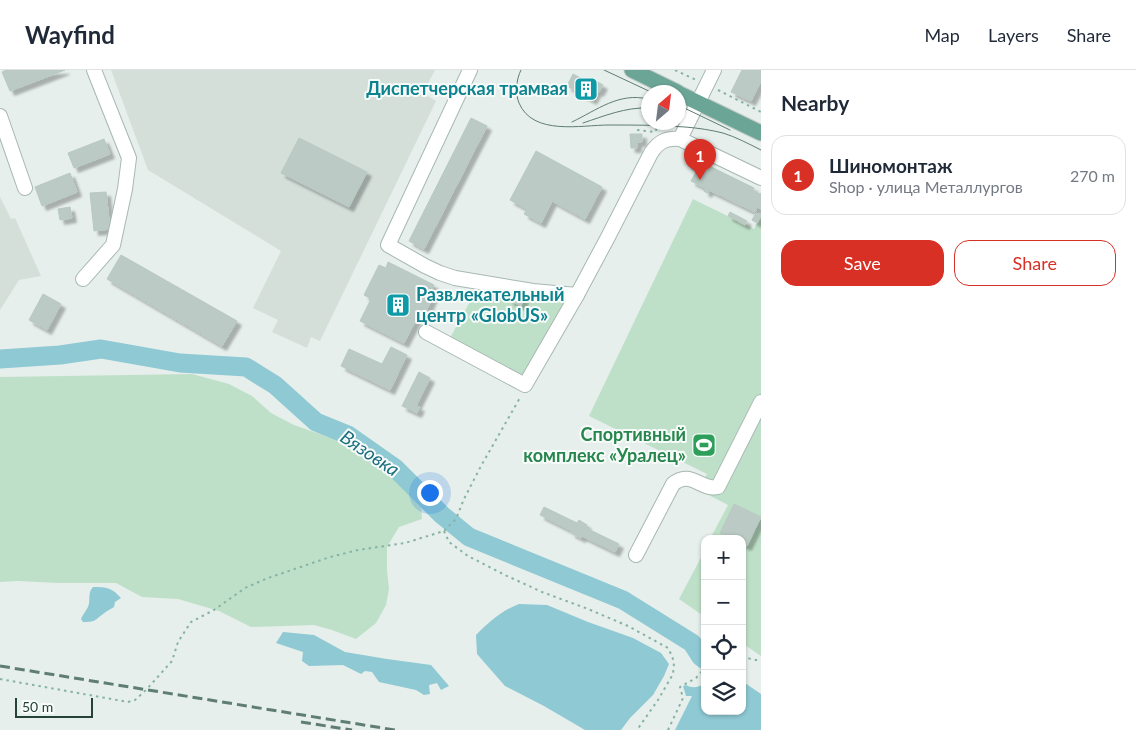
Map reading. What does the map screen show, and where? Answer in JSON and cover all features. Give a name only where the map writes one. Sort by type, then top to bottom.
[{"type":"main road","points":[[632,70],[662,85]]},
{"type":"main road","points":[[686,97],[761,133]]},
{"type":"street","points":[[83,279],[113,245],[125,189],[129,158],[94,70]]},
{"type":"street","points":[[470,70],[388,245],[440,273],[456,278],[533,291],[577,294]]},
{"type":"street","points":[[680,139],[714,70]]},
{"type":"street","points":[[0,116],[25,188]]},
{"type":"street","points":[[426,332],[526,386],[658,143],[673,138],[680,139],[761,178]]},
{"type":"street","points":[[636,556],[673,484],[677,480],[688,478],[707,487],[718,487],[761,402]]},
{"type":"path","points":[[637,130],[655,132],[656,130]]},
{"type":"path","points":[[0,679],[128,702],[135,700],[172,661],[178,642],[190,622],[214,610],[245,588],[268,578],[330,557],[358,550],[405,543],[444,531],[456,519],[481,466],[526,386]]},
{"type":"path","points":[[444,531],[449,542],[468,556],[505,575],[628,626],[668,648],[674,663],[673,674],[637,730]]},
{"type":"path","points":[[746,658],[761,661]]},
{"type":"path","points":[[668,730],[683,698],[680,687],[696,678],[703,670]]},
{"type":"shaded area","points":[[111,70],[435,70],[423,93],[436,101],[320,341],[311,337],[307,348],[272,332],[278,320],[253,308],[281,251],[148,170]]},
{"type":"shaded area","points":[[0,197],[11,219],[15,218],[41,276],[19,280],[0,310]]},
{"type":"green space","name":"Спортивный комплекс «Уралец»","points":[[693,199],[754,229],[761,215],[761,656],[746,646],[746,535],[712,535],[728,505],[699,490],[707,474],[589,416]]},
{"type":"green space","points":[[478,287],[512,293],[509,300],[520,305],[524,298],[568,303],[525,378],[450,338]]},
{"type":"green space","points":[[192,374],[229,384],[252,396],[271,413],[294,425],[365,450],[421,503],[422,519],[399,527],[387,547],[389,589],[386,605],[376,623],[356,639],[314,625],[251,627],[219,611],[178,599],[142,597],[116,583],[0,582],[0,377]]},
{"type":"green space","points":[[701,558],[701,614],[679,599]]},
{"type":"water","points":[[93,587],[109,589],[121,598],[115,602],[114,607],[96,620],[83,622],[81,619],[88,607],[90,592]]},
{"type":"water","points":[[519,604],[547,605],[633,638],[661,653],[669,664],[664,676],[653,695],[621,730],[585,730],[505,686],[477,654],[476,635],[496,617]]},
{"type":"water","points":[[283,632],[314,635],[345,652],[431,665],[449,686],[441,690],[437,683],[429,685],[430,694],[424,695],[416,690],[379,682],[372,672],[365,671],[361,674],[343,665],[309,666],[302,661],[303,652],[276,643]]},
{"type":"water","points":[[746,684],[761,694],[761,730],[675,730],[692,696],[686,696],[683,686],[701,685],[701,715],[746,715]]},
{"type":"building","points":[[6,70],[65,70],[10,91],[2,72]]},
{"type":"building","points":[[742,70],[761,70],[761,81],[751,101],[731,92]]},
{"type":"building","name":"Диспетчерская трамвая","points":[[573,74],[590,83],[592,79],[603,85],[592,100],[567,86]]},
{"type":"building","points":[[471,118],[487,126],[424,249],[409,241]]},
{"type":"building","points":[[630,134],[642,134],[642,142],[637,142],[637,148],[631,148]]},
{"type":"building","points":[[299,138],[367,172],[349,207],[281,173]]},
{"type":"building","points":[[104,139],[110,154],[74,168],[68,153]]},
{"type":"building","points":[[536,151],[602,187],[585,219],[552,201],[541,223],[524,214],[527,209],[510,200]]},
{"type":"building","points":[[695,161],[700,164],[701,162],[761,193],[761,209],[757,207],[755,212],[709,190],[707,193],[704,191],[705,188],[691,181],[696,172],[691,169]]},
{"type":"building","points":[[70,173],[77,192],[42,206],[35,187]]},
{"type":"building","points":[[106,192],[110,229],[94,231],[90,193]]},
{"type":"building","points":[[70,207],[72,218],[60,220],[58,209]]},
{"type":"building","points":[[730,212],[747,221],[745,225],[728,216]]},
{"type":"building","points":[[756,213],[761,215],[757,223],[752,220]]},
{"type":"building","points":[[121,255],[237,321],[222,346],[107,279]]},
{"type":"building","name":"Развлекательный центр «GlobUS»","points":[[388,262],[434,285],[431,290],[435,292],[425,314],[420,312],[404,343],[360,321],[371,299],[364,295],[379,265],[386,268]]},
{"type":"building","points":[[512,293],[524,298],[521,306],[509,300]]},
{"type":"building","points":[[43,294],[61,304],[47,330],[29,320]]},
{"type":"building","points":[[391,347],[407,355],[390,390],[341,366],[349,349],[382,364]]},
{"type":"building","points":[[419,372],[430,378],[416,406],[420,407],[417,413],[402,406]]},
{"type":"building","points":[[734,504],[761,517],[747,546],[746,535],[724,535],[720,533]]},
{"type":"building","points":[[544,507],[577,523],[579,520],[587,525],[586,528],[619,544],[615,552],[582,536],[581,538],[571,533],[572,531],[540,515]]},
{"type":"waterway","name":"Вязовка","points":[[0,359],[60,355],[101,349],[180,363],[246,367],[275,385],[316,422],[348,435],[395,468],[442,515],[469,537],[623,600],[692,643],[701,657]]},
{"type":"tram line","points":[[521,70],[517,86],[519,103],[526,113],[535,120],[546,124],[572,127],[637,125],[695,128],[723,133],[761,150]]},
{"type":"tram line","points":[[604,70],[641,87]]},
{"type":"tram line","points":[[572,122],[608,103],[627,98],[641,98]]},
{"type":"tram line","points":[[583,123],[623,110],[641,108]]},
{"type":"tram line","points":[[686,109],[730,130]]},
{"type":"railway","points":[[0,666],[395,730]]},
{"type":"railway","points":[[301,722],[352,730]]},
{"type":"place","name":"Диспетчерская трамвая","points":[[586,89]]},
{"type":"place","name":"Шиномонтаж","points":[[700,180]]},
{"type":"place","name":"Развлекательный центр «GlobUS»","points":[[398,305]]},
{"type":"place","name":"Спортивный комплекс «Уралец»","points":[[704,445]]}]
